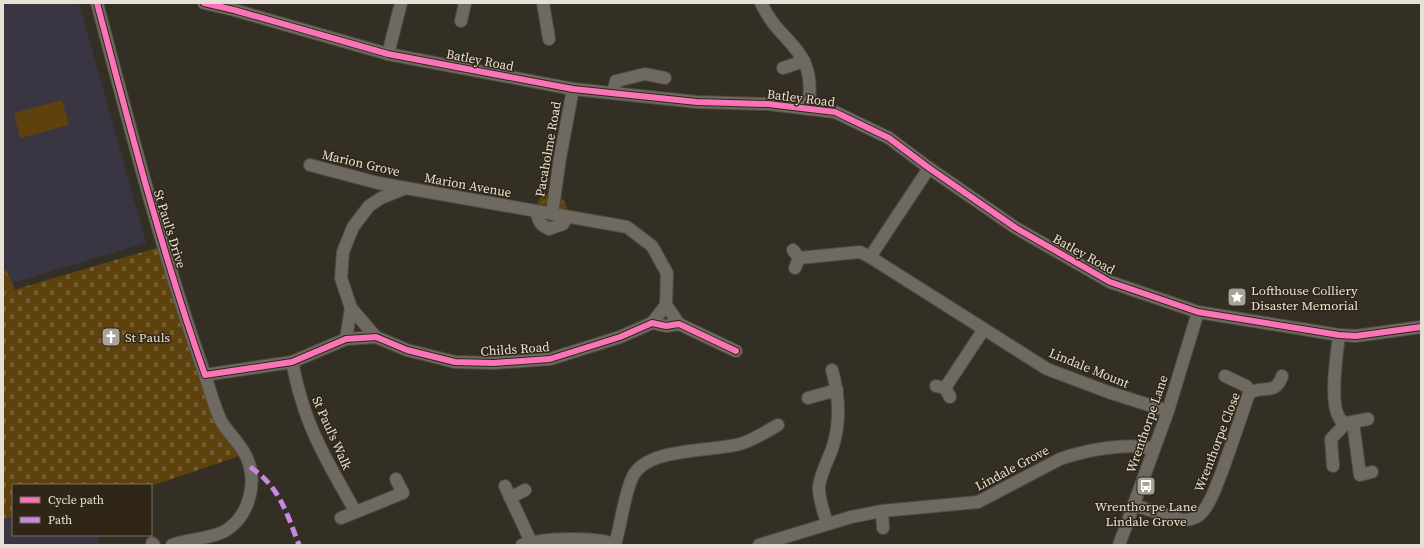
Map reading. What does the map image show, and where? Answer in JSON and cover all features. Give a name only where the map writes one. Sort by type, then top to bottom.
[{"type":"street","name":"St Paul's Drive","points":[[97,3],[139,162],[170,269],[222,422],[245,454],[250,467],[252,482],[250,496],[234,524],[224,532],[172,545]]},
{"type":"street","name":"Batley Road","points":[[204,3],[234,10],[388,54],[573,89],[697,102],[768,104],[836,112],[889,138],[929,168],[1016,228],[1110,282],[1198,312],[1339,335],[1356,336],[1421,327]]},
{"type":"street","points":[[388,54],[401,3]]},
{"type":"street","points":[[461,21],[465,3]]},
{"type":"street","points":[[543,3],[549,39]]},
{"type":"street","points":[[761,3],[770,17],[797,48],[804,61],[810,77],[811,92],[808,109]]},
{"type":"street","points":[[783,68],[804,61]]},
{"type":"street","points":[[613,94],[616,82],[644,74],[665,78]]},
{"type":"street","name":"Pacaholme Road","points":[[552,214],[560,158],[573,89]]},
{"type":"street","name":"Marion Grove","points":[[310,165],[378,183],[406,188]]},
{"type":"street","points":[[870,257],[929,168]]},
{"type":"street","points":[[378,183],[381,198]]},
{"type":"street","name":"Marion Avenue","points":[[346,339],[350,308],[342,278],[343,252],[353,227],[369,206],[381,198],[406,188],[627,227],[652,246],[668,273],[666,305]]},
{"type":"street","points":[[536,212],[542,226],[550,229],[563,224],[568,217]]},
{"type":"street","name":"Lindale Mount","points":[[796,259],[860,252],[1047,369],[1108,392],[1168,411]]},
{"type":"street","points":[[652,323],[666,305],[679,324]]},
{"type":"street","name":"Marion Avenue","points":[[350,308],[376,337]]},
{"type":"street","name":"Wrenthorpe Lane","points":[[1119,545],[1168,411],[1198,312]]},
{"type":"street","name":"Childs Road","points":[[292,362],[346,339],[376,337],[407,350],[455,362],[494,363],[550,358],[620,337],[652,323],[666,326],[679,324],[736,351]]},
{"type":"street","points":[[944,390],[984,330]]},
{"type":"street","points":[[1339,335],[1334,383],[1336,411],[1339,418],[1351,425],[1360,475],[1372,472]]},
{"type":"street","points":[[205,375],[292,362]]},
{"type":"street","name":"St Paul's Walk","points":[[292,362],[301,399],[310,425],[355,511]]},
{"type":"street","points":[[827,523],[819,488],[821,476],[833,445],[839,417],[837,390],[832,370]]},
{"type":"street","points":[[1225,376],[1246,386],[1251,392]]},
{"type":"street","name":"Wrenthorpe Close","points":[[1134,505],[1183,520],[1191,519],[1200,515],[1205,509],[1215,490],[1243,416],[1249,393],[1268,390],[1276,386],[1280,383],[1282,376]]},
{"type":"street","points":[[808,398],[837,390]]},
{"type":"street","points":[[1333,466],[1331,439],[1351,425],[1368,419]]},
{"type":"street","points":[[505,486],[526,543],[580,539],[616,544],[633,476],[642,465],[653,459],[683,451],[717,449],[737,439],[753,439],[773,425]]},
{"type":"street","name":"Lindale Grove","points":[[759,545],[778,542],[827,523],[882,511],[978,502],[1060,459],[1073,454],[1114,448],[1143,446],[1154,449]]},
{"type":"street","points":[[341,518],[355,511],[403,493],[396,479]]},
{"type":"street","points":[[510,498],[525,490]]},
{"type":"street","points":[[882,511],[883,528]]},
{"type":"shaded area","points":[[3,3],[79,3],[146,243],[12,283],[3,263]]},
{"type":"shaded area","points":[[12,517],[12,536],[97,536],[100,545],[3,545],[3,519]]},
{"type":"green space","points":[[62,100],[69,125],[20,138],[14,113]]},
{"type":"green space","points":[[548,194],[557,196],[564,200],[567,207],[567,217],[549,229],[537,212],[537,203],[541,196]]},
{"type":"green space","points":[[163,246],[213,401],[245,454],[152,486],[152,484],[12,484],[12,517],[3,519],[3,293]]},
{"type":"green space","points":[[6,269],[15,290],[3,297],[3,270]]},
{"type":"marked path","points":[[250,467],[269,483],[276,492],[286,512],[299,545]]},
{"type":"cycle path","points":[[97,3],[134,143],[161,237],[189,329],[205,375],[292,362],[346,339],[376,337],[407,350],[455,362],[494,363],[550,359],[620,337],[652,323],[666,326],[679,324],[736,351]]},
{"type":"cycle path","points":[[204,3],[234,10],[388,54],[573,89],[697,102],[768,104],[835,112],[889,138],[929,168],[1016,228],[1110,282],[1198,312],[1339,335],[1356,336],[1421,327]]},
{"type":"place","name":"Lofthouse Colliery Disaster Memorial","points":[[1237,297]]},
{"type":"place","name":"St Pauls","points":[[111,337]]},
{"type":"place","name":"Wrenthorpe Lane Lindale Grove","points":[[1146,486]]}]
